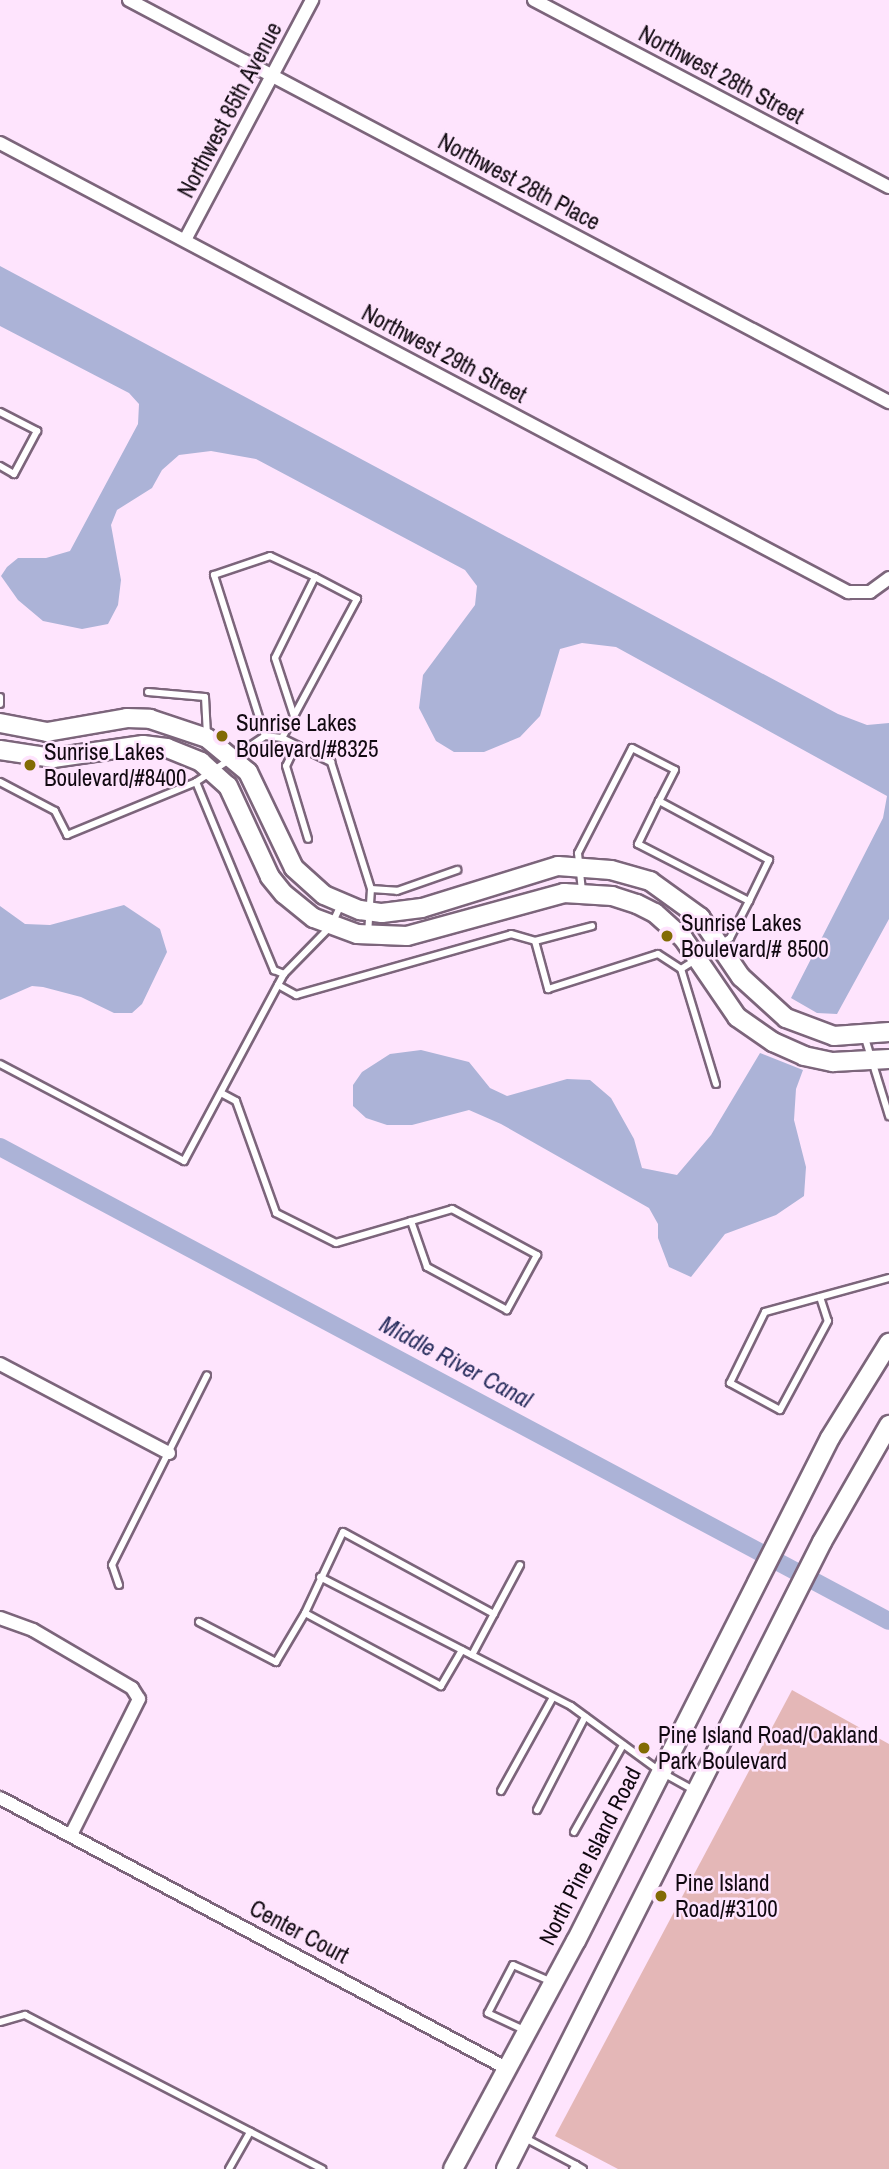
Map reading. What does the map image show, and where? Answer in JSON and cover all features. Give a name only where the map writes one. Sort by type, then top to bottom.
[{"type":"street","name":"Northwest 28th Place","points":[[129,0],[889,402]]},
{"type":"street","name":"Northwest 85th Avenue","points":[[184,240],[312,0]]},
{"type":"street","name":"Northwest 28th Street","points":[[534,0],[889,187]]},
{"type":"street","name":"Northwest 29th Street","points":[[0,143],[848,592],[870,592],[889,578]]},
{"type":"street","points":[[0,723],[47,732],[127,718],[150,719],[207,738],[234,757],[266,804],[295,868],[341,905],[369,912],[422,908],[558,866],[579,866],[650,881],[687,905],[723,944],[741,977],[786,1018],[834,1036],[864,1036],[889,1032]]},
{"type":"street","points":[[0,750],[53,758],[143,745],[167,748],[215,771],[239,806],[270,877],[298,906],[331,926],[368,936],[407,936],[544,896],[582,893],[612,896],[655,913],[701,959],[737,1017],[773,1042],[804,1056],[833,1062],[880,1060]]},
{"type":"street","name":"North Pine Island Road","points":[[453,2169],[554,1982],[785,1525],[844,1414],[889,1343]]},
{"type":"street","points":[[0,1364],[169,1453]]},
{"type":"street","points":[[506,2169],[822,1542],[889,1425]]},
{"type":"street","points":[[0,1619],[33,1630],[132,1688],[139,1699],[71,1835]]},
{"type":"street","name":"Center Court","points":[[0,1798],[506,2068]]},
{"type":"lane","points":[[0,412],[37,430],[15,474],[0,466]]},
{"type":"lane","points":[[265,736],[214,575],[270,556],[358,599],[282,738]]},
{"type":"lane","points":[[294,716],[275,658],[315,577]]},
{"type":"lane","points":[[148,692],[205,698],[207,738]]},
{"type":"lane","points":[[0,697],[0,704]]},
{"type":"lane","points":[[0,782],[55,811],[67,835],[196,782],[265,736],[282,738],[331,762],[371,889],[368,936]]},
{"type":"lane","points":[[296,745],[286,766],[308,839]]},
{"type":"lane","points":[[582,893],[579,853],[632,748],[675,770],[638,844],[749,901]]},
{"type":"lane","points":[[196,782],[274,970],[284,974]]},
{"type":"lane","points":[[659,801],[769,860],[749,901],[723,944],[681,970]]},
{"type":"lane","points":[[371,889],[397,891],[457,870]]},
{"type":"lane","points":[[0,1064],[184,1161],[284,974],[331,926],[341,905]]},
{"type":"lane","points":[[278,985],[296,995],[511,934],[535,942],[592,926]]},
{"type":"lane","points":[[535,942],[548,989],[658,954],[681,970],[716,1083]]},
{"type":"lane","points":[[864,1036],[880,1060],[889,1116]]},
{"type":"lane","points":[[221,1093],[236,1101],[276,1213],[336,1243],[411,1221],[452,1209],[537,1255],[507,1310],[427,1267],[411,1221]]},
{"type":"lane","points":[[820,1297],[828,1321],[780,1410],[730,1383],[765,1312],[889,1278]]},
{"type":"lane","points":[[119,1585],[112,1565],[207,1376]]},
{"type":"lane","points":[[199,1622],[276,1662],[305,1613],[343,1532],[494,1615]]},
{"type":"lane","points":[[472,1656],[520,1565]]},
{"type":"lane","points":[[320,1577],[553,1697],[661,1772],[696,1791]]},
{"type":"lane","points":[[305,1613],[441,1686],[463,1650]]},
{"type":"lane","points":[[501,1791],[553,1697]]},
{"type":"lane","points":[[537,1810],[585,1717]]},
{"type":"lane","points":[[574,1832],[623,1745]]},
{"type":"lane","points":[[527,2032],[488,2013],[513,1965],[554,1982]]},
{"type":"lane","points":[[0,2022],[25,2014],[322,2169]]},
{"type":"lane","points":[[229,2169],[250,2132]]},
{"type":"lane","points":[[522,2137],[583,2169]]},
{"type":"shaded area","points":[[792,1690],[889,1744],[889,2169],[618,2169],[555,2136]]},
{"type":"water","points":[[0,266],[838,714],[867,725],[889,723],[889,919],[837,1014],[817,1013],[791,998],[883,818],[887,796],[616,647],[582,643],[560,649],[540,716],[520,737],[484,752],[454,752],[436,741],[419,708],[423,675],[475,605],[477,586],[465,570],[256,459],[211,451],[179,455],[162,470],[152,488],[117,510],[111,525],[121,580],[118,605],[108,624],[82,629],[43,621],[18,600],[1,576],[18,558],[46,558],[70,551],[138,424],[139,404],[129,393],[0,326]]},
{"type":"water","points":[[124,905],[160,929],[167,952],[142,1004],[132,1013],[114,1013],[81,997],[43,987],[32,986],[0,1000],[0,906],[25,924],[50,925]]},
{"type":"water","points":[[421,1050],[469,1062],[490,1088],[507,1096],[567,1079],[590,1080],[611,1098],[634,1139],[642,1168],[677,1175],[711,1135],[760,1053],[803,1070],[796,1089],[794,1120],[806,1167],[804,1196],[776,1215],[725,1234],[691,1277],[669,1267],[658,1238],[658,1224],[649,1208],[501,1124],[469,1110],[412,1125],[387,1125],[366,1118],[353,1106],[353,1085],[362,1072],[390,1054]]},
{"type":"waterway","name":"Middle River Canal","points":[[0,1147],[889,1621]]},
{"type":"place","name":"Sunrise Lakes Boulevard/#8325","points":[[222,736]]},
{"type":"place","name":"Sunrise Lakes Boulevard/#8400","points":[[30,765]]},
{"type":"place","name":"Sunrise Lakes Boulevard/# 8500","points":[[667,936]]},
{"type":"place","name":"Pine Island Road/Oakland Park Boulevard","points":[[644,1748]]},
{"type":"place","name":"Pine Island Road/#3100","points":[[661,1896]]}]
